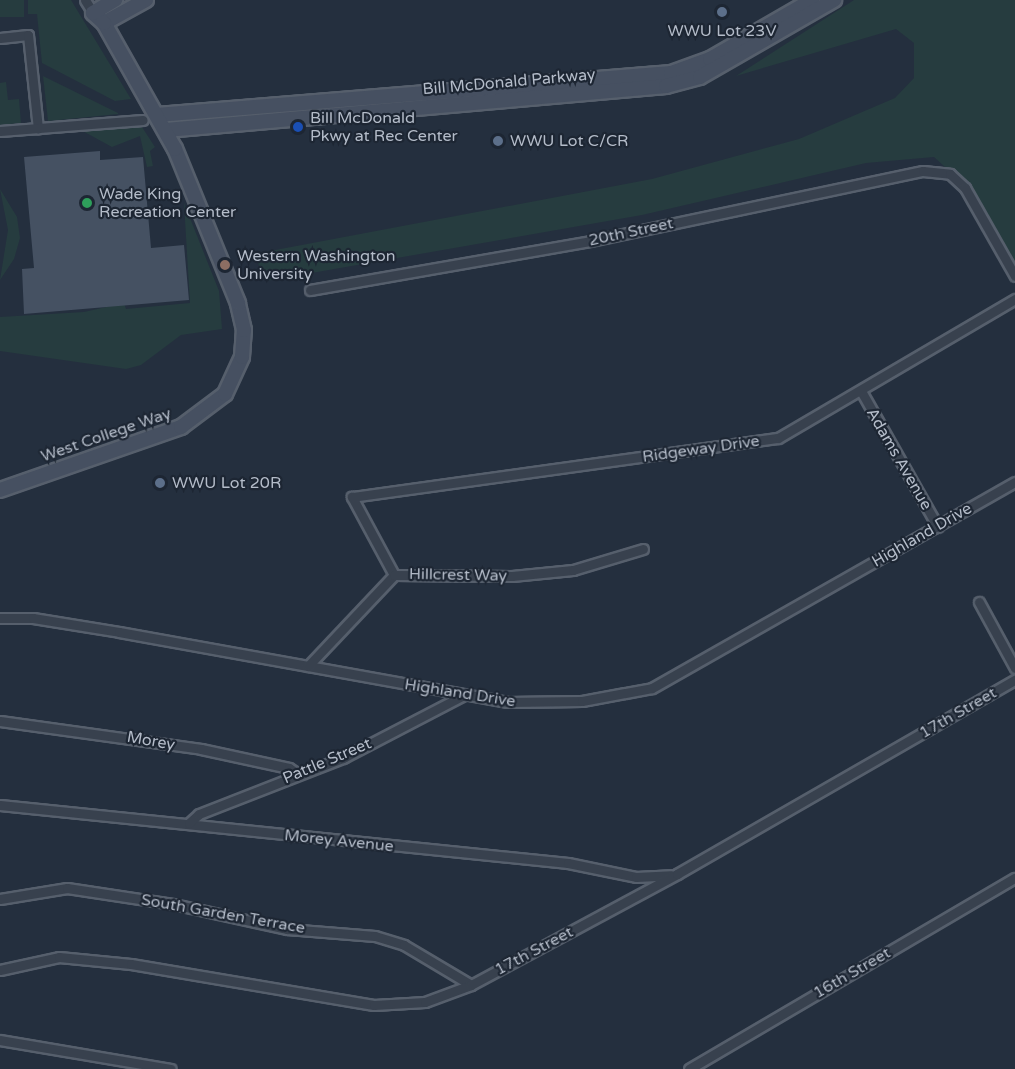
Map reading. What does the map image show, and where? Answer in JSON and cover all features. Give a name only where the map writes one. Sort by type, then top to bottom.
[{"type":"main road","points":[[93,13],[115,0]]},
{"type":"main road","points":[[104,23],[146,0]]},
{"type":"main road","name":"Bill McDonald Parkway","points":[[157,115],[671,73],[702,63],[812,0]]},
{"type":"main road","name":"Bill McDonald Parkway","points":[[166,130],[682,82],[834,0]]},
{"type":"main road","name":"West College Way","points":[[0,490],[182,427],[225,394],[239,370],[244,343],[238,303],[166,130],[104,23],[93,13]]},
{"type":"street","points":[[85,0],[93,13]]},
{"type":"street","points":[[0,38],[28,35],[38,128]]},
{"type":"street","points":[[0,131],[143,120]]},
{"type":"street","name":"20th Street","points":[[310,290],[590,241],[870,179],[923,171],[950,174],[965,188],[1015,276]]},
{"type":"street","name":"Ridgeway Drive","points":[[394,574],[352,497],[778,438],[1015,299]]},
{"type":"street","name":"Adams Avenue","points":[[861,390],[938,527]]},
{"type":"street","name":"Highland Drive","points":[[0,618],[33,618],[464,695],[543,703],[582,701],[652,688],[1015,482]]},
{"type":"street","name":"Hillcrest Way","points":[[308,666],[394,574],[512,576],[573,570],[643,549]]},
{"type":"street","points":[[979,602],[1015,668]]},
{"type":"street","name":"17th Street","points":[[0,970],[59,957],[132,964],[374,1005],[425,1002],[471,985],[677,874],[1015,680]]},
{"type":"street","name":"Pattle Street","points":[[189,823],[199,814],[343,758],[464,695]]},
{"type":"street","name":"Morey","points":[[0,721],[201,749],[289,768],[298,774]]},
{"type":"street","name":"Morey Avenue","points":[[0,806],[189,823],[568,863],[636,877],[677,874]]},
{"type":"street","name":"16th Street","points":[[689,1069],[1015,878]]},
{"type":"street","name":"South Garden Terrace","points":[[0,899],[67,888],[173,904],[287,928],[375,936],[404,945],[471,985]]},
{"type":"street","points":[[0,1040],[171,1069]]},
{"type":"green space","points":[[0,0],[24,0],[24,17],[0,17]]},
{"type":"green space","points":[[28,0],[71,0],[131,99],[115,101],[42,63],[37,14],[28,14]]},
{"type":"green space","points":[[854,0],[1015,0],[1015,269],[966,186],[934,157],[866,163],[642,215],[266,281],[254,254],[652,179],[799,139],[895,98],[914,78],[914,43],[896,29],[736,76]]},
{"type":"green space","points":[[43,76],[118,113],[118,114],[48,121]]},
{"type":"green space","points":[[6,82],[8,100],[19,99],[21,123],[0,125],[0,83]]},
{"type":"green space","points":[[140,124],[155,147],[150,151],[153,166],[147,167],[140,136],[112,147],[79,129]]},
{"type":"green space","points":[[0,189],[17,217],[20,238],[14,259],[0,280],[8,230]]},
{"type":"green space","points":[[184,203],[219,291],[222,329],[181,335],[141,365],[126,369],[0,351],[0,317],[84,312],[124,303],[126,309],[190,303]]},
{"type":"building","name":"Wade King Recreation Center","points":[[100,151],[100,160],[143,157],[151,248],[184,245],[189,300],[24,314],[22,269],[34,268],[24,157]]},
{"type":"place","name":"WWU Lot 23V","points":[[722,12]]},
{"type":"place","name":"Bill McDonald Pkwy at Rec Center","points":[[298,127]]},
{"type":"place","name":"WWU Lot C/CR","points":[[498,141]]},
{"type":"place","name":"Wade King Recreation Center","points":[[87,203]]},
{"type":"place","name":"Western Washington University","points":[[225,265]]},
{"type":"place","name":"WWU Lot 20R","points":[[160,483]]}]
